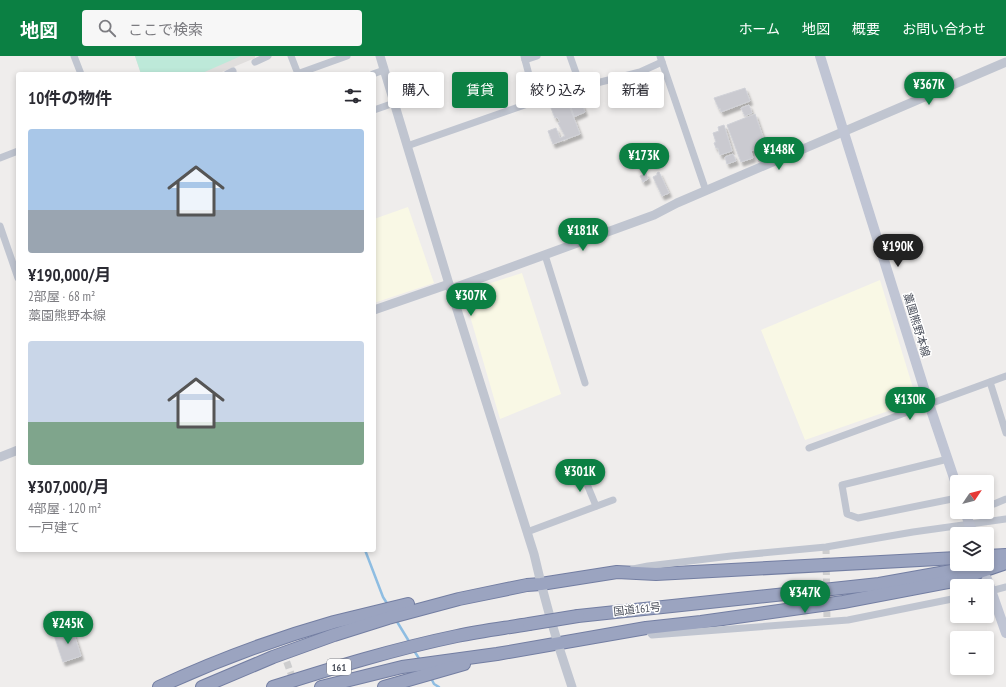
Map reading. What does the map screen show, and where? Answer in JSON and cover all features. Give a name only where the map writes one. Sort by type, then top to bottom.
[{"type":"highway","points":[[994,556],[1006,555]]},
{"type":"highway","points":[[202,687],[273,657],[391,612],[450,593],[459,599],[528,584],[540,584],[617,572],[656,574],[950,558]]},
{"type":"highway","name":"国道161号","points":[[273,687],[329,669],[405,648],[457,636],[578,616],[879,584],[934,575],[1006,560]]},
{"type":"highway","points":[[384,687],[426,670],[497,654],[646,628],[701,622],[851,600],[953,581],[1006,564]]},
{"type":"highway","points":[[159,687],[198,669],[279,639],[332,623],[391,612]]},
{"type":"highway","points":[[321,687],[402,667],[426,670]]},
{"type":"main road","name":"藁園熊野本線","points":[[820,56],[929,404],[953,475]]},
{"type":"main road","points":[[994,603],[1006,633]]},
{"type":"street","points":[[74,56],[80,72]]},
{"type":"street","points":[[255,62],[268,56]]},
{"type":"street","points":[[292,56],[300,72]]},
{"type":"street","points":[[303,72],[346,56]]},
{"type":"street","points":[[380,56],[388,83]]},
{"type":"street","points":[[529,72],[525,58],[537,56]]},
{"type":"street","points":[[570,56],[575,72]]},
{"type":"street","points":[[600,82],[640,72],[661,59],[706,190]]},
{"type":"street","points":[[376,309],[450,287],[545,255],[654,215],[706,190],[1006,62]]},
{"type":"street","points":[[376,73],[384,70]]},
{"type":"street","points":[[376,109],[388,105]]},
{"type":"street","points":[[396,108],[534,554],[540,584],[557,644],[572,687]]},
{"type":"street","points":[[407,146],[516,108]]},
{"type":"street","points":[[0,158],[16,151]]},
{"type":"street","points":[[0,226],[16,272]]},
{"type":"street","points":[[545,255],[585,383]]},
{"type":"street","points":[[808,448],[1006,376]]},
{"type":"street","points":[[990,382],[1006,433]]},
{"type":"street","points":[[0,456],[16,451]]},
{"type":"street","points":[[948,459],[842,485],[847,514],[858,518],[950,499]]},
{"type":"street","points":[[582,472],[596,506]]},
{"type":"street","points":[[994,504],[1006,499]]},
{"type":"street","points":[[527,532],[613,500]]},
{"type":"street","points":[[978,527],[1006,519]]},
{"type":"street","points":[[617,572],[648,566],[826,547],[913,532],[950,530]]},
{"type":"street","points":[[994,590],[1006,587]]},
{"type":"street","points":[[646,628],[652,635],[848,620],[950,599]]},
{"type":"street","points":[[279,639],[284,652]]},
{"type":"shaded area","points":[[135,56],[255,56],[255,58],[222,72],[140,72]]},
{"type":"shaded area","points":[[408,207],[434,283],[376,302],[376,218]]},
{"type":"shaded area","points":[[522,273],[561,394],[500,419],[463,292]]},
{"type":"shaded area","points":[[880,280],[917,401],[805,440],[761,330]]},
{"type":"green space","points":[[135,56],[241,56],[205,72],[140,72]]},
{"type":"building","points":[[745,88],[750,101],[721,112],[714,98]]},
{"type":"building","points":[[749,105],[752,113],[745,116],[741,108]]},
{"type":"building","points":[[551,108],[570,108],[580,134],[553,144],[548,131],[556,128],[560,138],[565,136],[558,123],[560,122],[557,117],[555,118]]},
{"type":"building","points":[[571,108],[583,108],[585,112],[574,116]]},
{"type":"building","points":[[755,114],[769,154],[766,155],[767,159],[759,162],[758,160],[760,160],[756,149],[751,151],[753,158],[741,162],[727,125]]},
{"type":"building","points":[[724,125],[732,151],[720,155],[718,148],[716,148],[714,143],[716,142],[713,133],[719,131],[718,127]]},
{"type":"building","points":[[733,154],[736,161],[727,164],[725,157]]},
{"type":"building","points":[[659,172],[669,193],[662,196],[653,177]]},
{"type":"building","points":[[646,173],[648,179],[643,182],[640,176]]},
{"type":"building","points":[[72,628],[81,656],[63,662],[54,635]]},
{"type":"waterway","points":[[366,552],[383,597],[388,605]]},
{"type":"waterway","points":[[396,620],[410,643]]},
{"type":"waterway","points":[[413,649],[420,660]]},
{"type":"waterway","points":[[431,678],[434,684],[439,687]]},
{"type":"tunnel","points":[[826,547],[827,622]]},
{"type":"tunnel","points":[[283,652],[296,687]]}]
